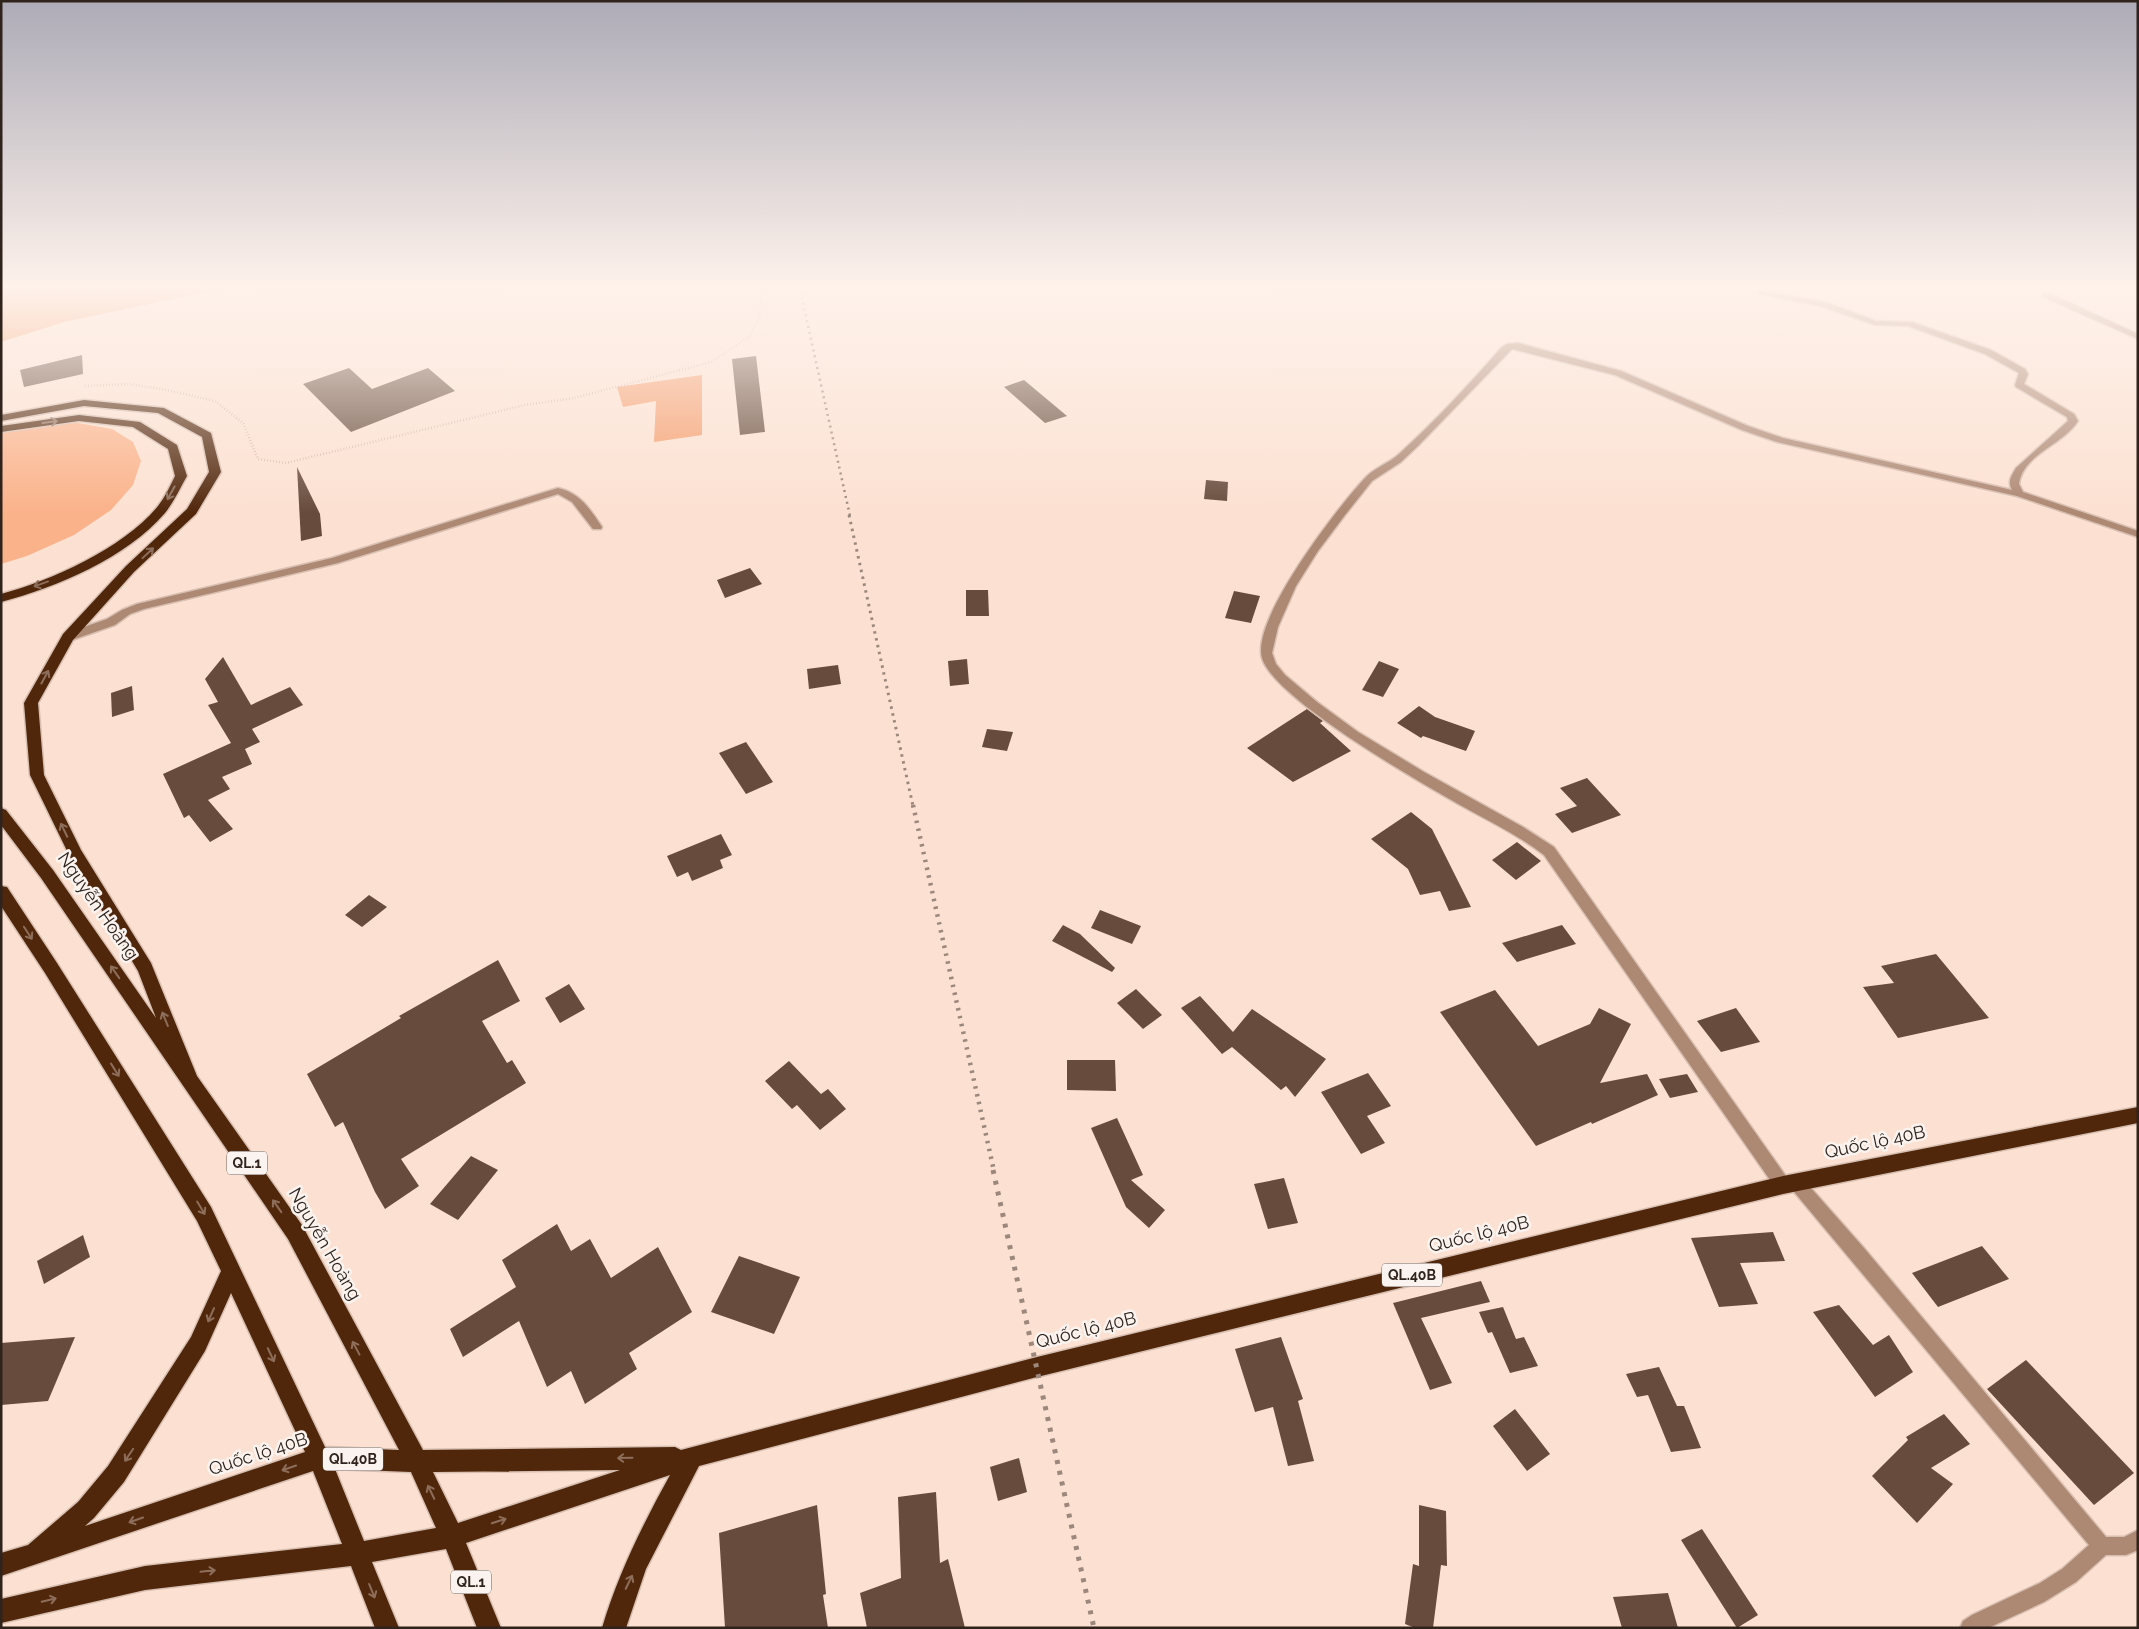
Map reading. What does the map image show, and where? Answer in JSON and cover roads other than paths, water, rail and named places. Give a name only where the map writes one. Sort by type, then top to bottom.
[{"type":"highway","points":[[1,418],[84,403],[160,410],[207,435],[215,472],[192,510],[130,569],[68,637],[31,703],[37,775],[75,853],[145,968],[190,1080]]},
{"type":"highway","points":[[1,429],[79,418],[136,424],[173,447],[180,476],[162,509],[121,545],[63,577],[1,598]]},
{"type":"highway","name":"Nguyễn Hoàng","points":[[1,814],[47,874],[295,1232],[416,1461],[452,1536],[490,1628]]},
{"type":"highway","points":[[1,892],[51,968],[204,1214],[319,1458],[387,1628]]},
{"type":"highway","name":"Quốc lộ 40B","points":[[357,1554],[452,1536],[692,1457],[1037,1366],[1790,1184],[2138,1114]]},
{"type":"highway","points":[[30,1555],[86,1510],[116,1474],[198,1344],[231,1270]]},
{"type":"highway","points":[[614,1628],[622,1596],[664,1508],[692,1457]]},
{"type":"highway","name":"Quốc lộ 40B","points":[[1,1565],[319,1458],[416,1461],[692,1457]]},
{"type":"highway","points":[[1,1611],[145,1578],[357,1554]]},
{"type":"street","points":[[1495,361],[1469,391],[1412,448],[1393,464],[1374,474],[1336,519],[1299,571],[1282,600],[1268,643],[1267,656],[1276,672],[1318,710],[1341,727],[1465,801],[1532,837],[1549,851],[1790,1184],[1858,1254],[2102,1546]]},
{"type":"street","points":[[1574,361],[1618,373],[1745,428],[1780,440],[2019,494],[2138,534]]},
{"type":"street","points":[[2005,361],[2022,370],[2024,374],[2019,385],[2070,416],[2073,421],[2070,426],[2025,463],[2015,477],[2014,484],[2019,494]]},
{"type":"street","points":[[68,637],[111,622],[126,612],[141,606],[334,562],[558,491],[566,492],[573,496],[597,527]]},
{"type":"street","points":[[1970,1628],[1986,1616],[2046,1591],[2080,1569],[2102,1546],[2126,1546],[2138,1540]]},
{"type":"railway","points":[[816,361],[850,516]]},
{"type":"railway","points":[[849,515],[913,806]]},
{"type":"railway","points":[[913,805],[994,1171]]},
{"type":"railway","points":[[993,1170],[1094,1628]]}]
